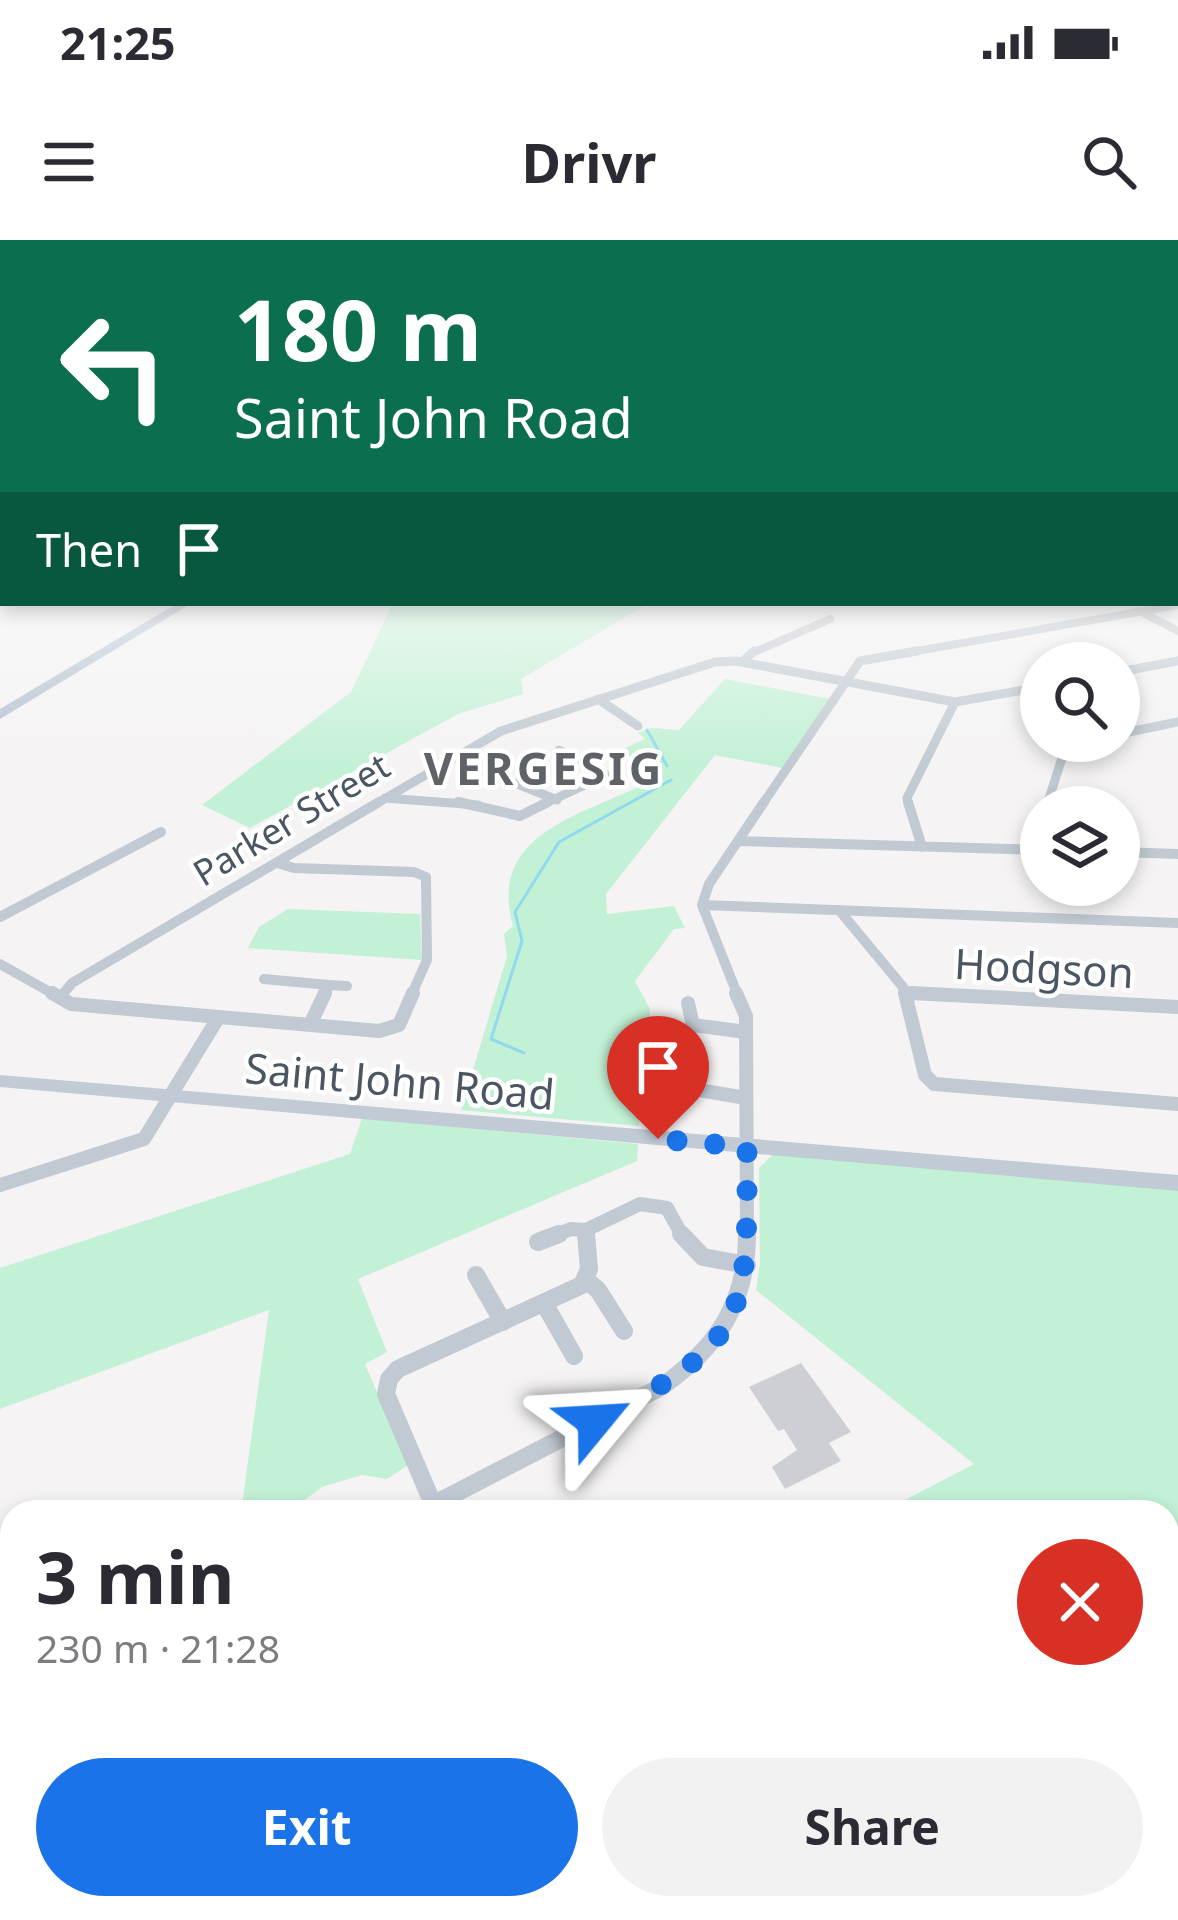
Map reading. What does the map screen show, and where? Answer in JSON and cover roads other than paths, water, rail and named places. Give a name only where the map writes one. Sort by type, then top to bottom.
[{"type":"main road","points":[[0,715],[174,610]]},
{"type":"main road","name":"Saint John Road","points":[[0,1078],[1178,1183]]},
{"type":"street","points":[[441,1500],[678,1376],[728,1322],[747,1265],[746,1032],[743,1003],[702,905],[709,884],[863,658],[1143,610]]},
{"type":"street","points":[[1139,611],[1178,631]]},
{"type":"street","name":"Parker Street","points":[[62,995],[72,983],[501,730],[718,662],[742,662],[753,650],[806,634],[830,619]]},
{"type":"street","points":[[742,662],[955,702],[1020,691]]},
{"type":"street","points":[[1140,668],[1178,662]]},
{"type":"street","points":[[598,699],[638,726]]},
{"type":"street","points":[[922,847],[908,798],[955,702]]},
{"type":"street","points":[[1140,730],[1178,722]]},
{"type":"street","points":[[385,798],[473,804],[520,816],[607,773],[559,750]]},
{"type":"street","points":[[515,783],[557,800]]},
{"type":"street","points":[[0,917],[161,832]]},
{"type":"street","points":[[738,841],[1020,849]]},
{"type":"street","points":[[1140,853],[1178,854]]},
{"type":"street","points":[[0,964],[74,1005],[379,1031],[403,1022],[428,960],[428,881],[414,872],[294,868],[277,862]]},
{"type":"street","points":[[702,905],[1178,923]]},
{"type":"street","points":[[839,910],[906,993],[921,1067],[934,1084],[1178,1104]]},
{"type":"street","points":[[264,980],[347,986]]},
{"type":"street","points":[[310,1025],[329,985]]},
{"type":"street","name":"Hodgson","points":[[906,993],[1178,1007]]},
{"type":"street","points":[[688,1003],[689,1021],[694,1025],[746,1032]]},
{"type":"street","points":[[0,1185],[138,1142],[151,1132],[218,1018]]},
{"type":"street","points":[[688,1068],[693,1089],[746,1098]]},
{"type":"street","points":[[538,1242],[565,1231],[586,1230],[640,1204],[657,1203],[670,1212],[680,1238],[692,1252],[747,1265]]},
{"type":"street","points":[[586,1230],[586,1280]]},
{"type":"street","points":[[476,1274],[503,1322]]},
{"type":"street","points":[[423,1500],[386,1394],[393,1373],[586,1280]]},
{"type":"street","points":[[586,1280],[624,1330]]},
{"type":"street","points":[[544,1303],[574,1356]]},
{"type":"waterway","points":[[647,730],[667,766]]},
{"type":"waterway","points":[[524,1053],[491,1039],[522,941],[515,912],[559,842],[671,780]]},
{"type":"district","name":"VERGESIG","points":[[544,767]]}]
